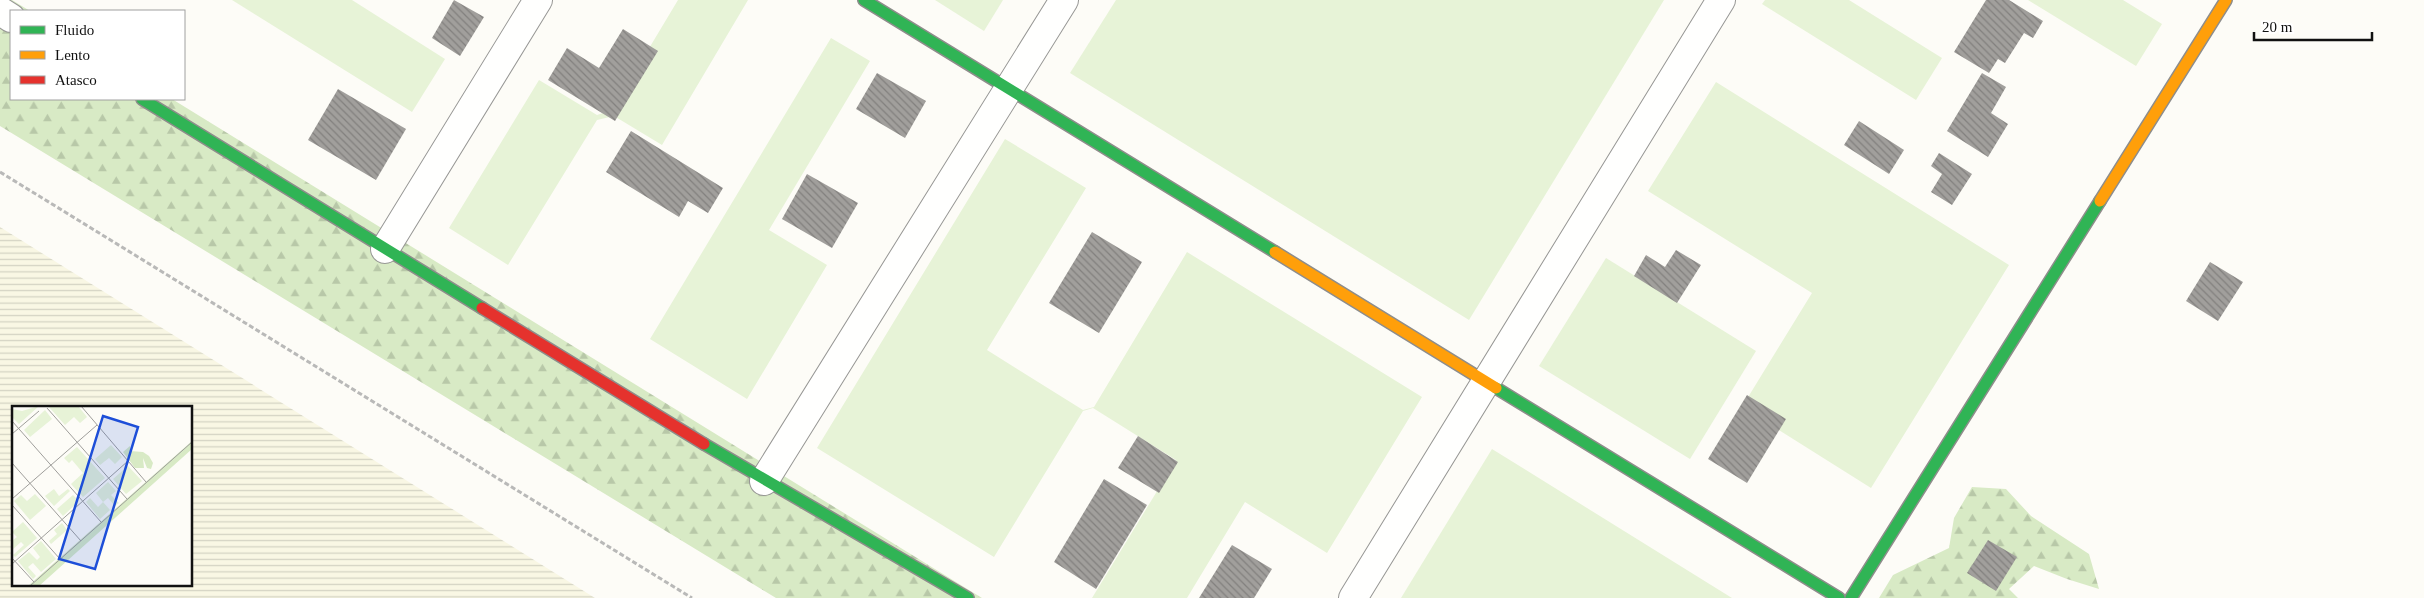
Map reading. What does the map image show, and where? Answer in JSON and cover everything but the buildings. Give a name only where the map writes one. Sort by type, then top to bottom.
[{"type":"street","points":[[385,249],[538,0]]},
{"type":"street","points":[[864,0],[1839,598]]},
{"type":"street","points":[[764,481],[1064,0]]},
{"type":"street","points":[[1353,598],[1721,0]]},
{"type":"street","points":[[1851,598],[2226,0]]},
{"type":"street","points":[[144,100],[764,481],[968,598]]},
{"type":"path","points":[[0,172],[692,598]]},
{"type":"shaded area","points":[[0,227],[595,598],[0,598]]},
{"type":"green space","points":[[0,0],[12,0],[28,10],[10,10],[10,100],[174,100],[982,598],[776,598],[0,126]]},
{"type":"green space","points":[[232,0],[352,0],[445,59],[412,112]]},
{"type":"green space","points":[[678,0],[748,0],[662,145],[614,116],[597,120],[508,265],[449,228],[539,80],[597,115],[612,110]]},
{"type":"green space","points":[[935,0],[1003,0],[984,31]]},
{"type":"green space","points":[[1116,0],[1664,0],[1469,320],[1070,73]]},
{"type":"green space","points":[[1765,0],[1849,0],[1942,58],[1916,100],[1762,4]]},
{"type":"green space","points":[[2028,0],[2123,0],[2162,24],[2136,66]]},
{"type":"green space","points":[[831,38],[870,61],[769,230],[827,265],[747,399],[650,339]]},
{"type":"green space","points":[[1716,82],[2009,265],[1871,488],[1742,407],[1812,293],[1648,191]]},
{"type":"green space","points":[[1005,139],[1086,188],[987,350],[1083,410],[1094,407],[1187,252],[1422,397],[1327,553],[1245,502],[1187,598],[1092,598],[1176,460],[1093,408],[1083,411],[994,557],[817,448]]},
{"type":"green space","points":[[1606,258],[1756,351],[1690,459],[1539,366]]},
{"type":"green space","points":[[1492,449],[1732,598],[1401,598]]},
{"type":"green space","points":[[1972,487],[2006,489],[2031,516],[2089,554],[2099,589],[2034,566],[2009,589],[2018,598],[1879,598],[1893,575],[1949,548],[1954,518]]},
{"type":"traffic: fast","points":[[864,0],[1275,252]]},
{"type":"traffic: fast","points":[[144,100],[482,308]]},
{"type":"traffic: fast","points":[[1851,598],[2100,201]]},
{"type":"traffic: fast","points":[[1496,388],[1839,598]]},
{"type":"traffic: fast","points":[[704,444],[968,598]]},
{"type":"traffic: slow","points":[[2100,201],[2226,0]]},
{"type":"traffic: slow","points":[[1275,252],[1496,388]]},
{"type":"traffic: jam","points":[[482,308],[704,444]]}]
